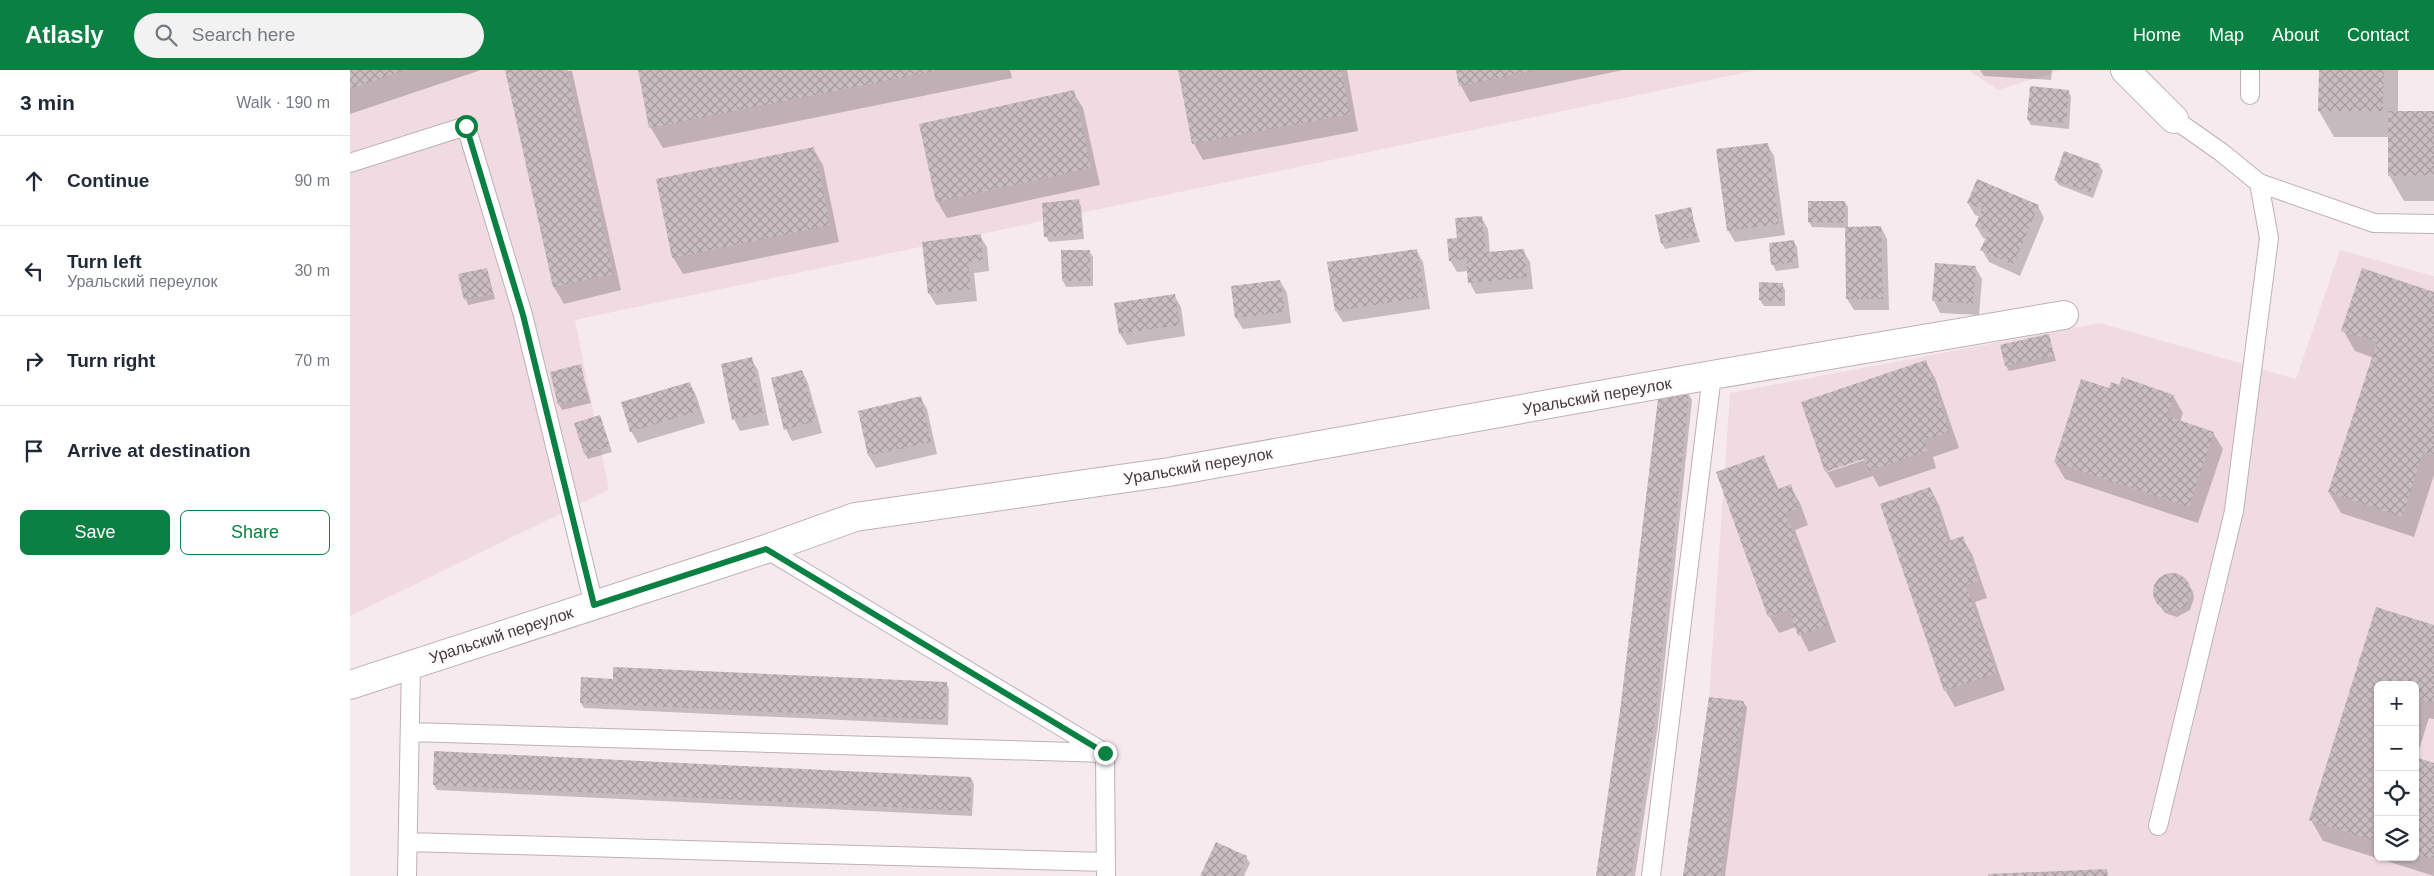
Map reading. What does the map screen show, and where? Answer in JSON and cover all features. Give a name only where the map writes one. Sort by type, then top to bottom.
[{"type":"street","points":[[2126,70],[2174,119]]},
{"type":"street","name":"Уральский переулок","points":[[350,685],[766,549],[856,517],[1169,472],[1712,374],[2064,315]]},
{"type":"lane","points":[[2250,70],[2250,95]]},
{"type":"lane","points":[[2174,119],[2221,152],[2259,183],[2374,222],[2434,224]]},
{"type":"lane","points":[[350,163],[466,126],[523,315],[594,605]]},
{"type":"lane","points":[[2158,826],[2234,511],[2269,238],[2259,183]]},
{"type":"lane","points":[[1651,876],[1712,374]]},
{"type":"lane","points":[[766,549],[1105,753]]},
{"type":"lane","points":[[407,876],[411,664]]},
{"type":"lane","points":[[410,732],[1105,753]]},
{"type":"lane","points":[[408,842],[1106,869],[1105,753]]},
{"type":"shaded area","points":[[350,70],[1757,70],[575,320],[609,490],[350,616]]},
{"type":"shaded area","points":[[1968,70],[2062,70],[1998,90]]},
{"type":"shaded area","points":[[2340,250],[2434,276],[2434,876],[1683,876],[1709,697],[1730,393],[2100,323],[2296,379]]},
{"type":"building","points":[[350,70],[406,70],[350,89]]},
{"type":"building","points":[[505,70],[567,70],[613,274],[553,287]]},
{"type":"building","points":[[638,70],[934,70],[934,71],[649,128]]},
{"type":"building","points":[[1178,70],[1341,70],[1350,114],[1192,144]]},
{"type":"building","points":[[1456,70],[1531,70],[1531,71],[1459,86]]},
{"type":"building","points":[[2319,70],[2384,70],[2383,111],[2318,111]]},
{"type":"building","points":[[2030,86],[2069,90],[2066,123],[2027,120]]},
{"type":"building","points":[[1074,90],[1091,168],[936,202],[919,124]]},
{"type":"building","points":[[2388,111],[2434,111],[2434,175],[2388,176]]},
{"type":"building","points":[[1768,143],[1779,224],[1727,231],[1716,149]]},
{"type":"building","points":[[814,147],[830,225],[672,258],[656,179]]},
{"type":"building","points":[[2064,151],[2100,164],[2090,193],[2054,180]]},
{"type":"building","points":[[1977,179],[2039,205],[2013,265],[1980,250],[1989,232],[1975,226],[1982,209],[1967,203]]},
{"type":"building","points":[[1079,199],[1082,234],[1044,237],[1042,203]]},
{"type":"building","points":[[1808,201],[1845,201],[1845,223],[1808,222]]},
{"type":"building","points":[[1691,207],[1697,236],[1661,244],[1655,215]]},
{"type":"building","points":[[1482,216],[1486,252],[1524,249],[1527,278],[1468,283],[1466,259],[1449,261],[1447,239],[1457,238],[1455,218]]},
{"type":"building","points":[[1881,226],[1883,299],[1846,299],[1845,227]]},
{"type":"building","points":[[981,234],[983,260],[968,262],[971,289],[928,294],[922,242]]},
{"type":"building","points":[[1794,240],[1797,262],[1771,265],[1769,243]]},
{"type":"building","points":[[1417,249],[1425,297],[1335,311],[1327,262]]},
{"type":"building","points":[[1061,250],[1090,250],[1090,281],[1062,281]]},
{"type":"building","points":[[1935,263],[1976,266],[1973,304],[1932,301]]},
{"type":"building","points":[[487,268],[493,294],[464,300],[458,274]]},
{"type":"building","points":[[2362,268],[2434,292],[2434,455],[2423,452],[2402,517],[2328,492],[2377,342],[2341,331]]},
{"type":"building","points":[[1280,280],[1285,312],[1235,318],[1231,286]]},
{"type":"building","points":[[1759,282],[1783,283],[1782,301],[1759,300]]},
{"type":"building","points":[[1175,294],[1180,325],[1119,334],[1114,303]]},
{"type":"building","points":[[2049,334],[2054,356],[2005,366],[2000,345]]},
{"type":"building","points":[[752,357],[763,413],[732,420],[721,364]]},
{"type":"building","points":[[1926,360],[1950,432],[1924,440],[1928,451],[1868,471],[1864,459],[1825,472],[1801,402]]},
{"type":"building","points":[[581,364],[588,398],[558,405],[550,372]]},
{"type":"building","points":[[802,370],[816,421],[784,430],[771,378]]},
{"type":"building","points":[[2122,377],[2174,395],[2167,416],[2214,432],[2189,507],[2054,462],[2081,379],[2109,388],[2111,382],[2119,385]]},
{"type":"building","points":[[690,382],[699,411],[630,432],[621,402]]},
{"type":"building","points":[[1689,394],[1655,719],[1631,876],[1596,876],[1620,711],[1658,399]]},
{"type":"building","points":[[921,396],[931,442],[868,456],[858,411]]},
{"type":"building","points":[[600,415],[610,446],[584,454],[574,423]]},
{"type":"building","points":[[1764,455],[1776,490],[1791,484],[1799,508],[1786,513],[1827,625],[1798,636],[1789,610],[1768,617],[1716,472]]},
{"type":"building","points":[[1930,487],[1948,541],[1963,536],[1978,581],[1966,585],[1996,673],[1944,691],[1880,504]]},
{"type":"building","points":[[2172,573],[2186,578],[2191,592],[2186,606],[2172,611],[2158,606],[2153,592],[2158,578]]},
{"type":"building","points":[[2376,607],[2434,625],[2434,703],[2419,699],[2419,681],[2374,681],[2374,841],[2309,820]]},
{"type":"building","points":[[613,667],[947,682],[945,720],[580,703],[581,677],[613,679]]},
{"type":"building","points":[[1709,697],[1744,701],[1721,876],[1683,876]]},
{"type":"building","points":[[434,751],[971,777],[970,811],[433,785]]},
{"type":"building","points":[[2419,758],[2434,763],[2434,859],[2419,855]]},
{"type":"building","points":[[1216,842],[1247,856],[1238,876],[1200,876]]},
{"type":"building","points":[[2107,869],[2108,876],[1988,876],[1988,874]]},
{"type":"route","points":[[466,126],[523,315],[594,605],[766,549],[1105,753]]}]
